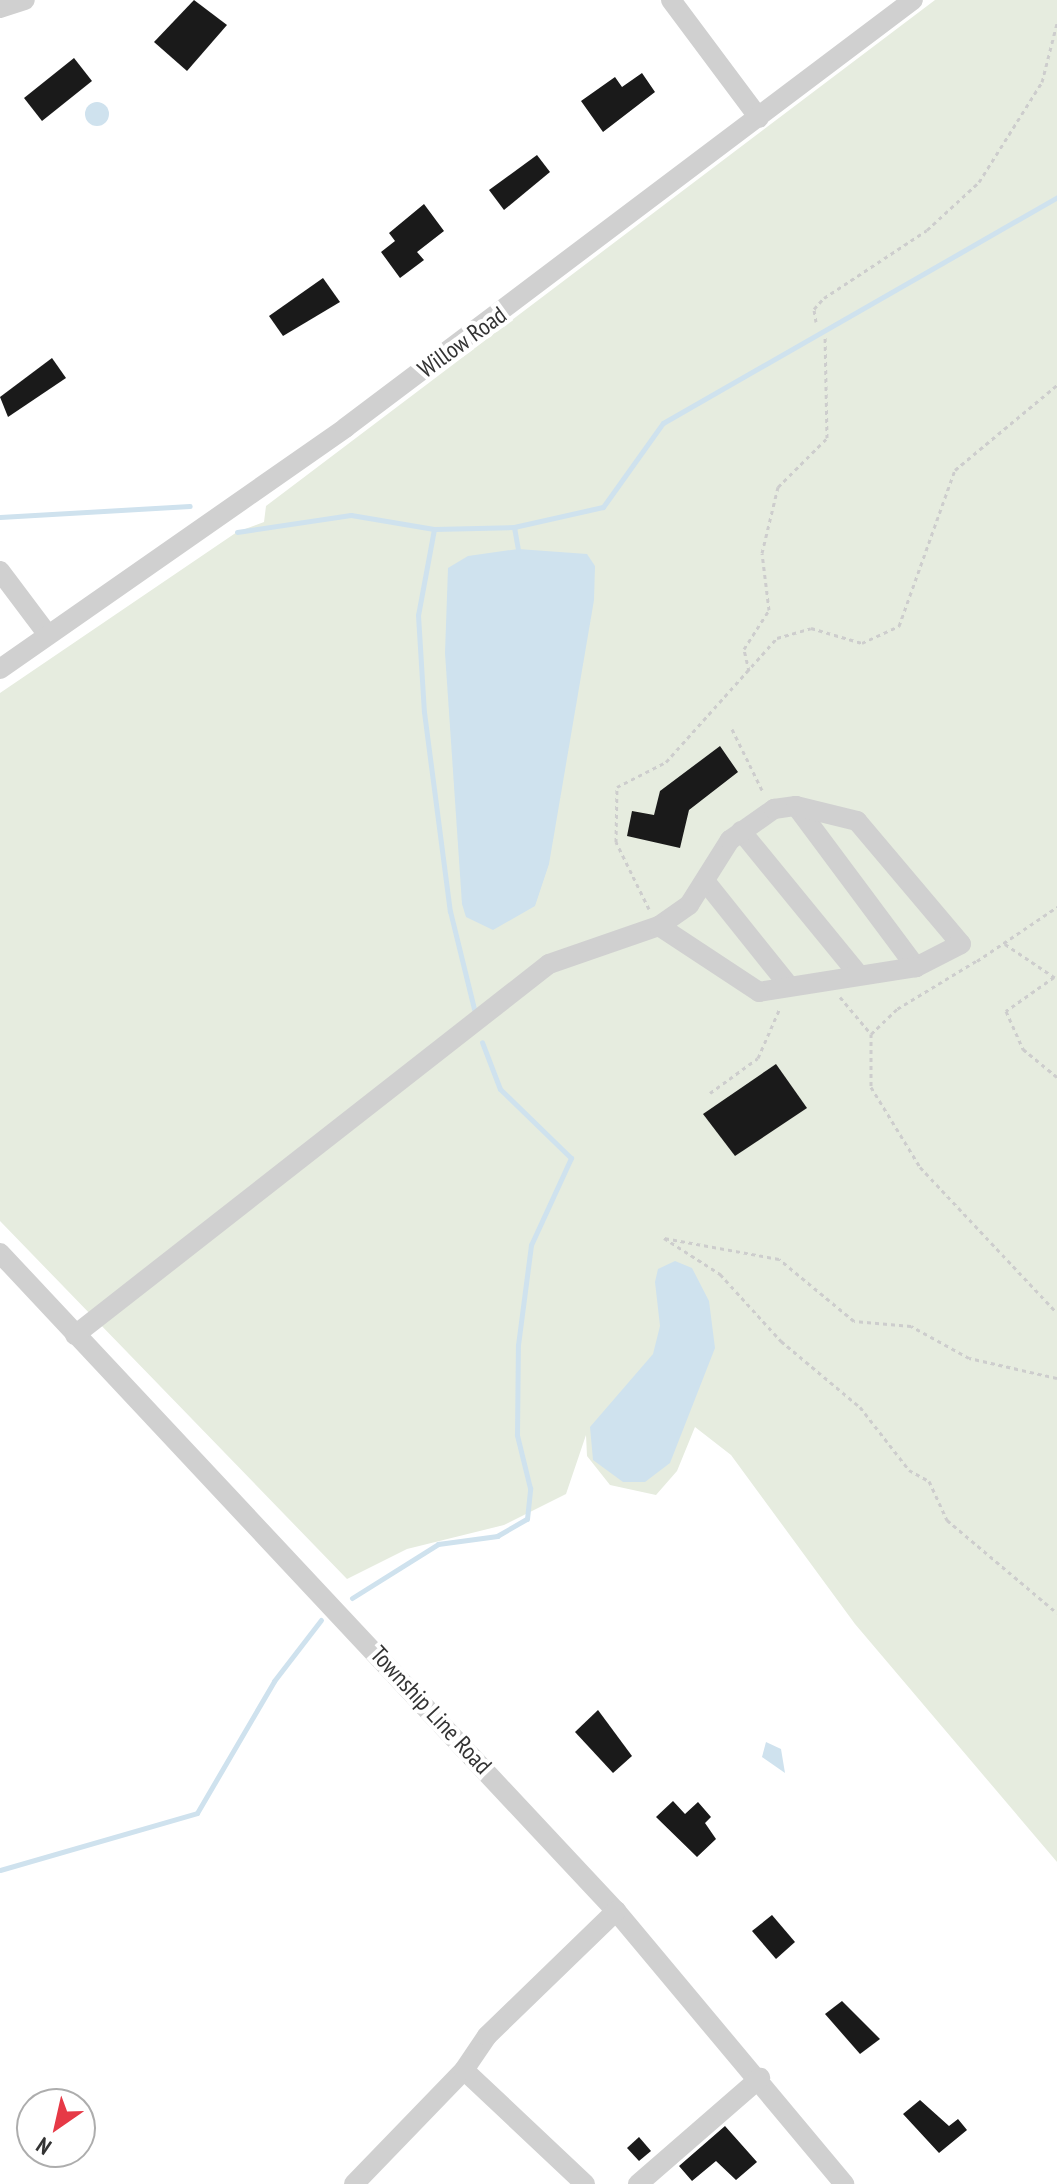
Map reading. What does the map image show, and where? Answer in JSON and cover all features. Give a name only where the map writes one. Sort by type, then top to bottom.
[{"type":"street","points":[[0,8],[25,0]]},
{"type":"street","points":[[671,0],[759,118]]},
{"type":"street","name":"Willow Road","points":[[0,669],[345,428],[913,0]]},
{"type":"street","points":[[0,571],[48,635]]},
{"type":"street","points":[[75,1335],[549,964],[659,926],[689,905],[741,831],[774,809],[796,806],[857,821],[961,944],[916,967],[759,992],[737,984],[659,926]]},
{"type":"street","points":[[796,806],[916,967]]},
{"type":"street","points":[[741,831],[858,974]]},
{"type":"street","points":[[705,881],[789,986]]},
{"type":"street","name":"Township Line Road","points":[[0,1253],[616,1911],[760,2078],[844,2184]]},
{"type":"street","points":[[354,2184],[464,2070],[487,2036],[616,1911]]},
{"type":"street","points":[[464,2070],[585,2184]]},
{"type":"street","points":[[638,2184],[760,2078]]},
{"type":"path","points":[[816,322],[814,309],[824,298],[927,230],[979,182],[1042,82],[1057,23]]},
{"type":"path","points":[[749,671],[744,649],[769,610],[762,553],[778,487],[827,438],[825,337]]},
{"type":"path","points":[[659,926],[623,865],[614,823],[617,787],[666,762],[749,671],[793,631],[811,628],[862,643],[899,626],[955,470],[1057,385]]},
{"type":"path","points":[[732,729],[774,809]]},
{"type":"path","points":[[871,1034],[897,1009],[1005,944],[1057,907]]},
{"type":"path","points":[[961,944],[976,961]]},
{"type":"path","points":[[1005,944],[1055,978],[1006,1011],[1023,1049],[1057,1077]]},
{"type":"path","points":[[827,981],[871,1034],[871,1087],[891,1128],[976,1234],[1057,1313]]},
{"type":"path","points":[[710,1093],[758,1058],[789,986]]},
{"type":"path","points":[[1057,1378],[969,1358],[911,1326],[854,1321],[779,1259],[664,1238],[720,1274],[781,1341],[860,1407],[909,1470],[929,1481],[947,1520],[1057,1613]]},
{"type":"shaded area","points":[[935,0],[1057,0],[1057,1862],[855,1624],[731,1455],[695,1427],[677,1471],[656,1495],[610,1485],[587,1456],[586,1435],[566,1494],[504,1525],[407,1549],[347,1579],[0,1221],[0,693],[237,532],[264,522],[266,506]]},
{"type":"water","points":[[97,102],[105,106],[109,114],[105,122],[97,126],[89,122],[85,114],[89,106]]},
{"type":"water","points":[[518,549],[587,554],[595,566],[594,600],[549,864],[535,906],[493,930],[466,917],[462,904],[445,653],[448,568],[468,556]]},
{"type":"water","points":[[675,1261],[692,1268],[709,1301],[715,1348],[670,1463],[645,1482],[623,1482],[593,1460],[590,1427],[653,1354],[660,1326],[655,1282],[658,1269]]},
{"type":"water","points":[[766,1742],[781,1749],[785,1773],[762,1757]]},
{"type":"building","points":[[194,0],[227,25],[187,71],[154,42]]},
{"type":"building","points":[[74,58],[92,81],[42,121],[24,98]]},
{"type":"building","points":[[642,73],[655,92],[603,132],[581,101],[615,77],[622,87]]},
{"type":"building","points":[[537,155],[550,172],[504,210],[489,190]]},
{"type":"building","points":[[424,204],[444,231],[417,252],[424,260],[400,278],[381,252],[395,241],[389,233]]},
{"type":"building","points":[[323,278],[340,302],[283,336],[269,316]]},
{"type":"building","points":[[52,358],[66,378],[8,417],[0,397]]},
{"type":"building","points":[[720,746],[738,772],[689,810],[680,848],[627,836],[632,811],[654,815],[660,791]]},
{"type":"building","points":[[776,1064],[807,1108],[735,1156],[703,1114]]},
{"type":"building","points":[[598,1710],[632,1756],[613,1773],[575,1732]]},
{"type":"building","points":[[673,1801],[685,1814],[698,1802],[711,1817],[705,1823],[716,1839],[697,1857],[656,1817]]},
{"type":"building","points":[[772,1915],[795,1942],[776,1959],[752,1931]]},
{"type":"building","points":[[842,2001],[880,2039],[860,2054],[825,2014]]},
{"type":"building","points":[[920,2100],[949,2126],[958,2119],[967,2130],[939,2153],[903,2114]]},
{"type":"building","points":[[725,2126],[757,2162],[736,2180],[716,2161],[692,2181],[679,2166]]},
{"type":"building","points":[[639,2137],[651,2151],[639,2161],[627,2148]]},
{"type":"waterway","points":[[514,527],[603,507],[663,423],[1057,197]]},
{"type":"waterway","points":[[0,517],[190,506]]},
{"type":"waterway","points":[[237,532],[351,515],[434,529],[514,527],[518,549]]},
{"type":"waterway","points":[[434,529],[418,615],[424,712],[450,911],[474,1009]]},
{"type":"waterway","points":[[352,1598],[438,1544],[497,1536],[527,1519],[530,1488],[517,1435],[518,1345],[531,1245],[571,1158],[500,1089],[482,1042]]},
{"type":"waterway","points":[[0,1870],[197,1813],[274,1681],[321,1620]]}]
